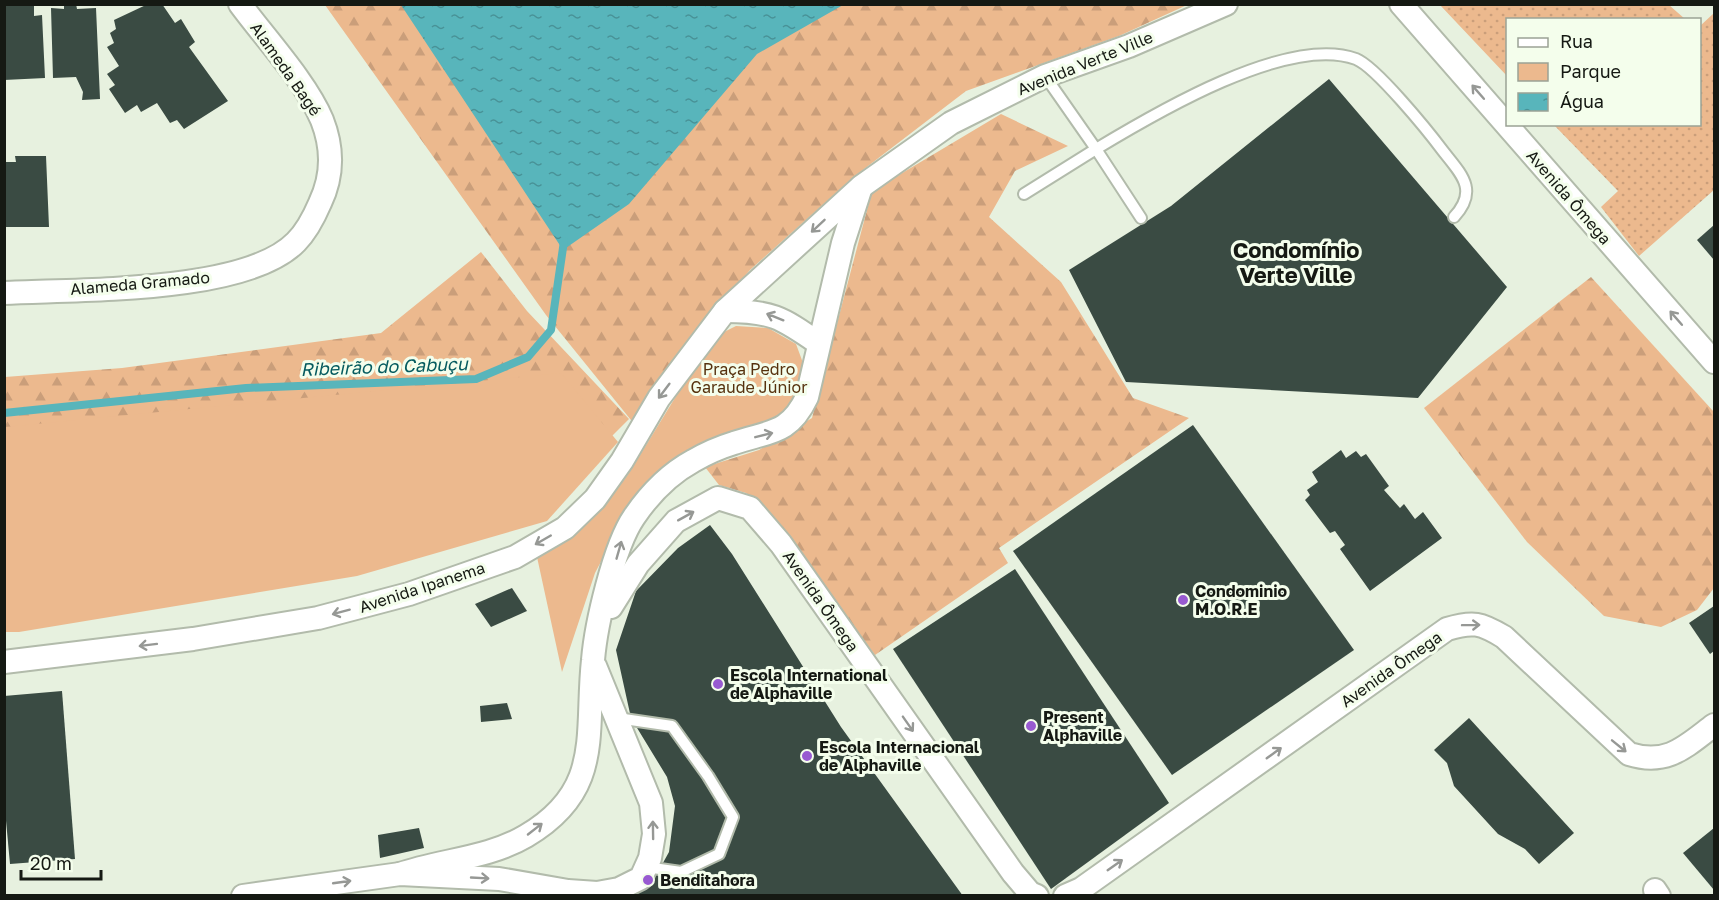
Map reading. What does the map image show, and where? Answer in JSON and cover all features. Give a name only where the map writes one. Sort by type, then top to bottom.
[{"type":"street","name":"Alameda Bagé","points":[[240,4],[308,95],[321,118],[328,139],[330,161],[328,186],[320,205]]},
{"type":"street","name":"Avenida Verte Ville","points":[[725,311],[862,186],[951,123],[1045,76],[1129,46],[1226,4]]},
{"type":"street","name":"Avenida Ômega","points":[[1401,4],[1506,124]]},
{"type":"street","name":"Avenida Ômega","points":[[1508,126],[1714,362]]},
{"type":"street","points":[[243,896],[400,874],[493,850],[526,836],[558,811],[578,785],[589,751],[593,659],[620,543],[633,518],[659,486],[691,461],[734,443],[776,432],[790,422],[807,397],[843,243],[862,186]]},
{"type":"street","name":"Alameda Gramado","points":[[4,293],[138,286],[208,278],[250,269],[296,243],[320,205]]},
{"type":"street","points":[[725,311],[758,311],[795,327],[818,343]]},
{"type":"street","name":"Avenida Ipanema","points":[[4,662],[193,639],[318,618],[409,594],[514,557],[565,528],[595,499],[622,460],[658,398],[725,311]]},
{"type":"street","name":"Avenida Ômega","points":[[599,627],[638,564],[676,521],[718,498],[750,508],[781,544],[1013,873],[1030,893],[1037,896]]},
{"type":"street","name":"Avenida Ômega","points":[[1065,896],[1081,889],[1447,629],[1464,624],[1484,625],[1504,637],[1629,754],[1643,759],[1661,759],[1678,751],[1714,725]]},
{"type":"street","points":[[400,874],[499,879],[567,891],[597,893],[619,889],[641,878],[654,834],[651,803],[593,659]]},
{"type":"lane","points":[[1024,194],[1163,108],[1213,85],[1298,56],[1332,53],[1358,60],[1376,75],[1428,132],[1464,178],[1467,192],[1461,209],[1454,217]]},
{"type":"lane","points":[[1045,76],[1141,218]]},
{"type":"lane","points":[[616,718],[672,726],[708,776],[733,817],[719,854],[681,872],[646,867]]},
{"type":"green space","points":[[325,5],[1187,5],[1119,36],[966,91],[855,176],[750,270],[674,358],[635,425],[546,315]]},
{"type":"green space","points":[[1440,5],[1669,5],[1684,18],[1506,18],[1506,75]]},
{"type":"green space","points":[[1714,13],[1714,190],[1639,256],[1601,207],[1618,191],[1555,126],[1701,126],[1701,25]]},
{"type":"green space","points":[[1001,114],[1068,146],[1015,171],[989,217],[1061,282],[1133,398],[1189,418],[999,548],[1008,563],[875,655],[770,515],[746,493],[719,485],[705,467],[759,450],[812,418],[872,191]]},
{"type":"green space","points":[[481,252],[527,311],[629,419],[540,508],[5,617],[5,377],[122,368],[381,333]]},
{"type":"green space","points":[[1591,277],[1714,412],[1714,588],[1697,610],[1661,627],[1604,616],[1527,542],[1424,408]]},
{"type":"green space","name":"Praça Pedro Garaude Júnior","points":[[736,326],[768,328],[796,344],[806,371],[801,394],[775,423],[701,450],[617,531],[595,573],[562,672],[537,557],[576,530],[605,505],[629,473],[700,357],[716,336]]},
{"type":"green space","points":[[561,373],[618,442],[547,521],[357,576],[19,632],[5,632],[5,427]]},
{"type":"water","points":[[401,5],[843,5],[757,54],[629,204],[563,250]]},
{"type":"building","points":[[4,4],[34,4],[34,16],[42,15],[45,78],[4,80]]},
{"type":"building","points":[[64,4],[76,4],[77,9],[96,8],[100,99],[82,100],[83,92],[76,77],[53,78],[51,8],[64,9]]},
{"type":"building","points":[[148,4],[162,4],[175,23],[181,19],[195,42],[189,47],[228,101],[184,129],[177,120],[170,123],[157,103],[141,112],[137,105],[125,113],[109,89],[115,85],[107,74],[119,66],[107,47],[114,43],[110,33],[116,29],[114,20]]},
{"type":"building","points":[[1329,79],[1507,287],[1418,398],[1126,382],[1069,270],[1171,206]]},
{"type":"building","points":[[15,156],[46,156],[49,227],[6,227],[4,162],[16,162]]},
{"type":"building","points":[[1714,225],[1714,260],[1697,240]]},
{"type":"building","name":"Condominio M.O.R.E","points":[[1193,425],[1354,650],[1172,775],[1013,551]]},
{"type":"building","points":[[1341,450],[1346,458],[1356,451],[1361,457],[1366,454],[1389,486],[1384,490],[1400,508],[1404,504],[1415,519],[1423,512],[1442,538],[1370,591],[1340,549],[1345,545],[1335,531],[1330,533],[1305,500],[1310,495],[1307,490],[1318,482],[1312,472]]},
{"type":"building","name":"Escola International de Alphaville","points":[[710,525],[732,554],[841,727],[963,896],[634,896],[659,870],[669,852],[675,806],[667,777],[631,718],[616,650],[636,591],[678,548]]},
{"type":"building","name":"Present Alphaville","points":[[1015,569],[1169,803],[1051,889],[893,649]]},
{"type":"building","points":[[512,588],[527,611],[491,627],[475,604]]},
{"type":"building","points":[[1714,606],[1714,651],[1710,654],[1689,623]]},
{"type":"building","points":[[62,691],[75,859],[10,864],[4,799],[4,696]]},
{"type":"building","points":[[507,703],[512,719],[481,722],[480,706]]},
{"type":"building","points":[[1469,718],[1574,833],[1539,864],[1525,849],[1498,834],[1454,786],[1447,763],[1434,750]]},
{"type":"building","points":[[419,828],[424,848],[380,858],[378,835]]},
{"type":"building","points":[[1714,828],[1714,890],[1683,853]]},
{"type":"waterway","name":"Ribeirão do Cabuçu","points":[[4,413],[246,388],[476,379],[528,357],[551,330],[564,241]]},
{"type":"place","name":"Condominio M.O.R.E","points":[[1183,600]]},
{"type":"place","name":"Escola International de Alphaville","points":[[718,684]]},
{"type":"place","name":"Present Alphaville","points":[[1031,726]]},
{"type":"place","name":"Escola Internacional de Alphaville","points":[[807,756]]},
{"type":"place","name":"Benditahora","points":[[648,880]]},
{"type":"district","name":"Condomínio Verte Ville","points":[[1296,262]]}]
